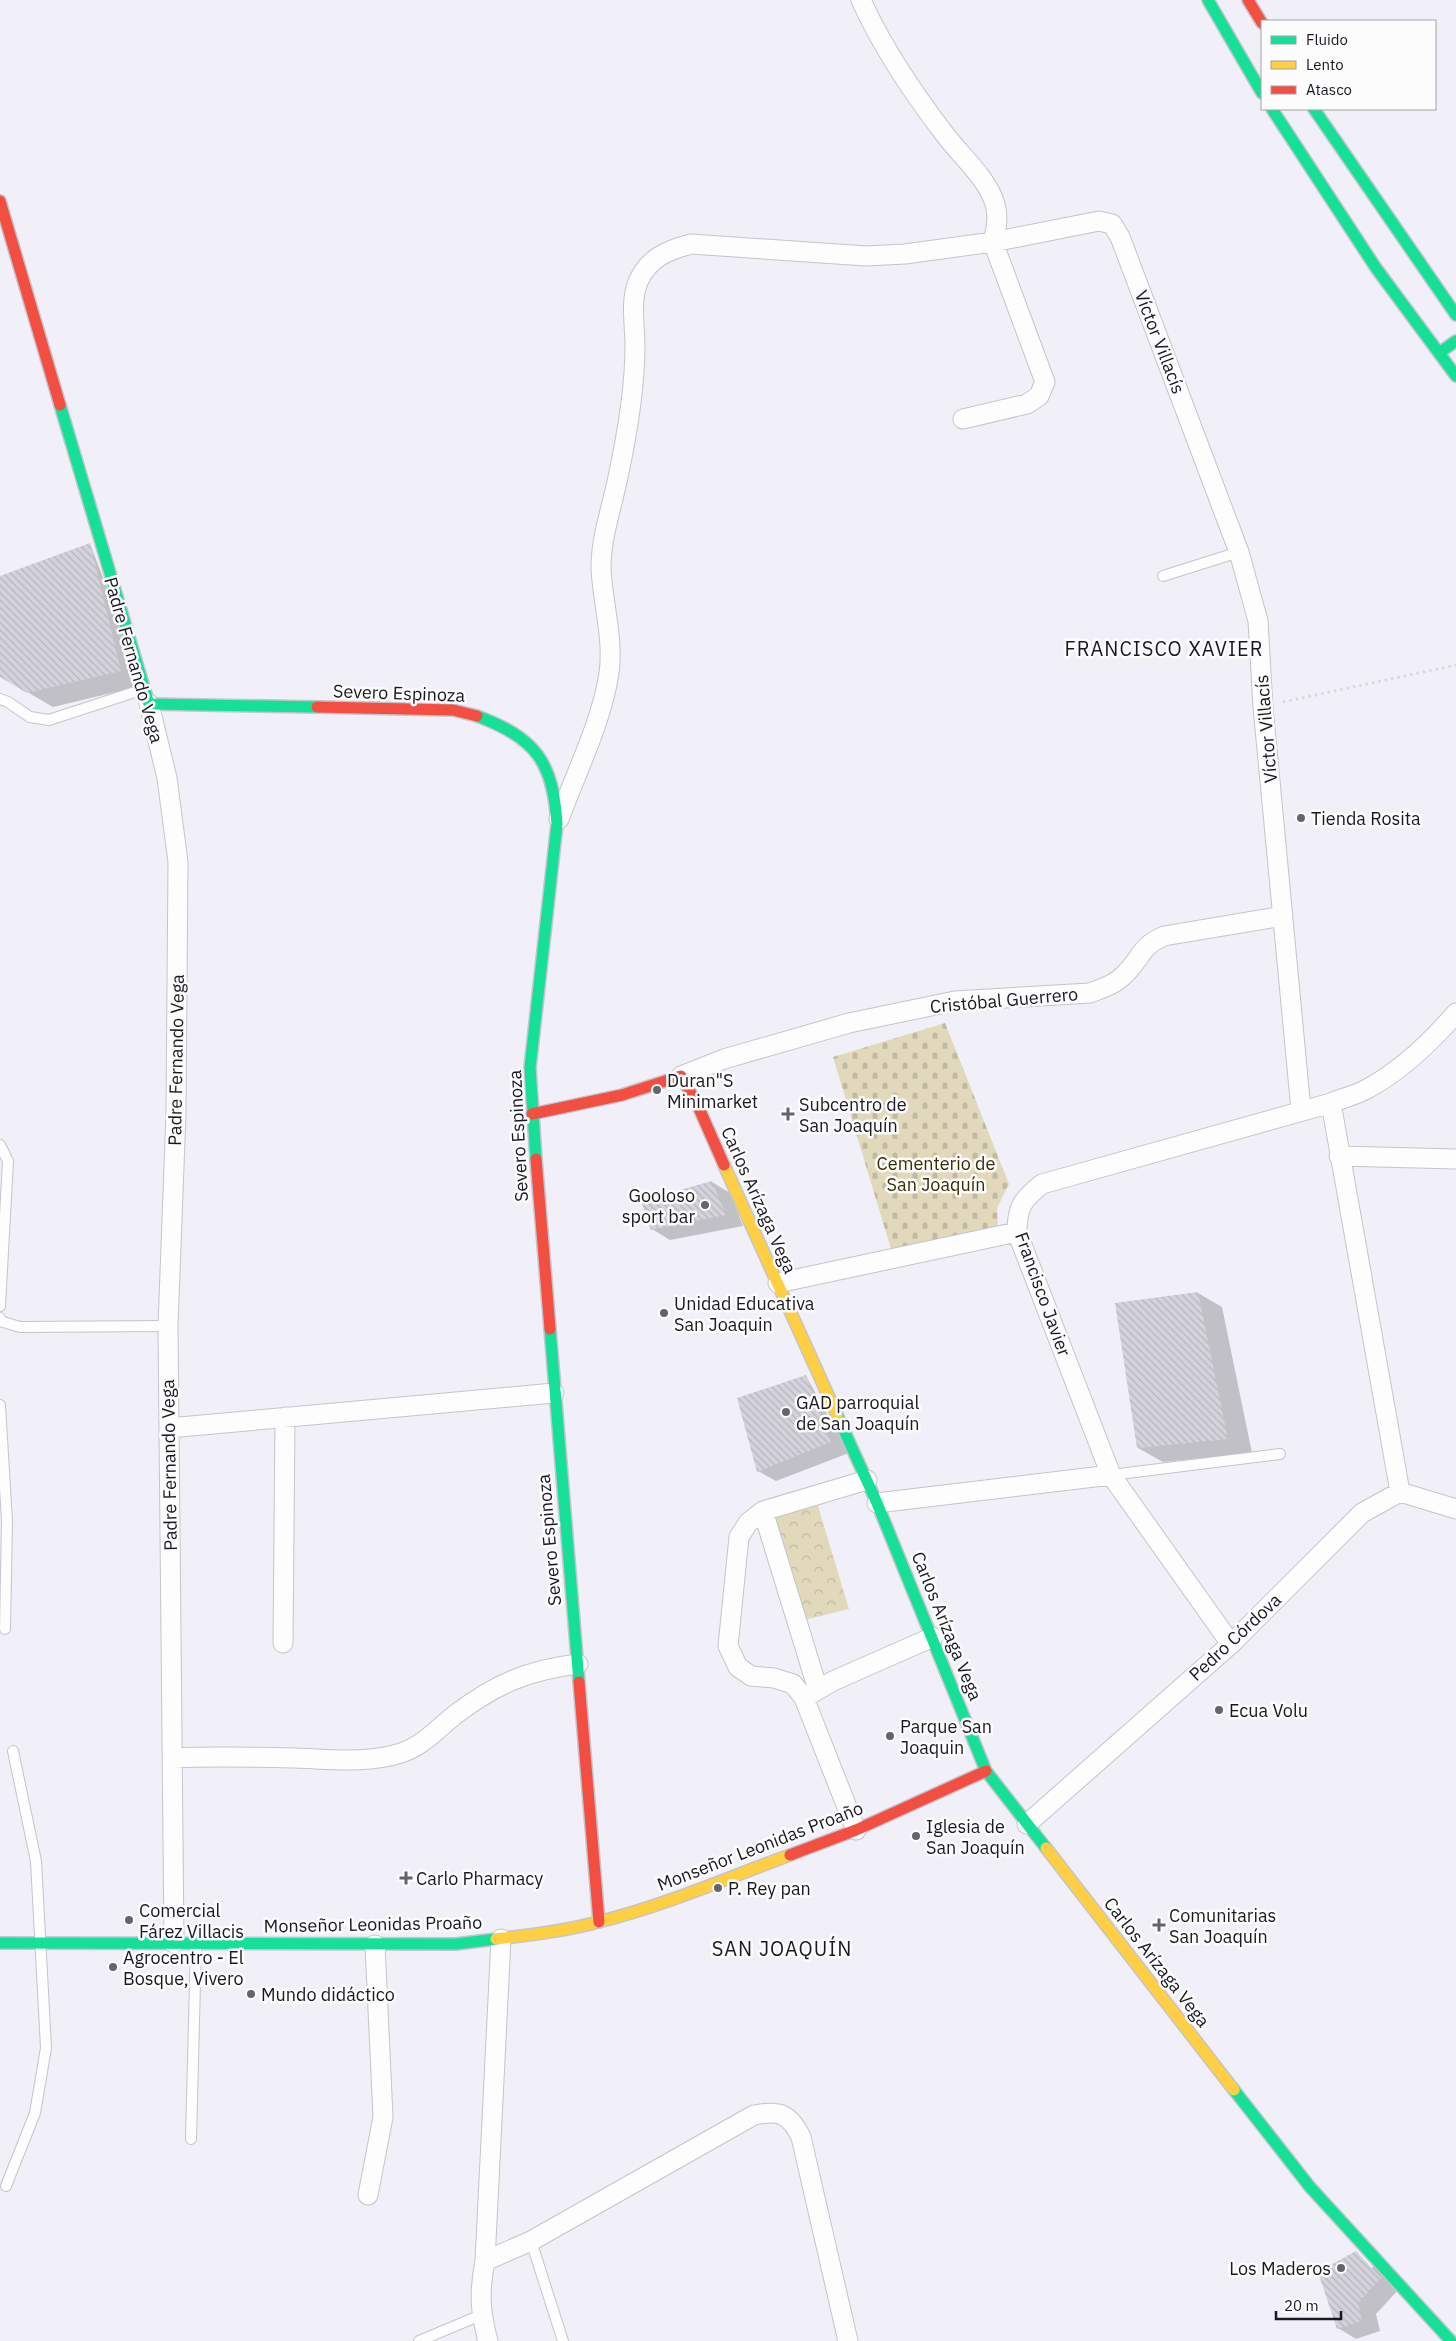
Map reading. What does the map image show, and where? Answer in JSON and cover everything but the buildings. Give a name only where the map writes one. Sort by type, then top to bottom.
[{"type":"street","points":[[860,0],[896,67],[947,137],[986,184],[995,205],[998,224],[993,242],[1045,382],[1040,396],[1027,404],[963,418]]},
{"type":"street","points":[[1208,0],[1261,91]]},
{"type":"street","points":[[1248,0],[1261,21]]},
{"type":"street","points":[[1273,110],[1376,268],[1456,376]]},
{"type":"street","points":[[1315,110],[1456,315]]},
{"type":"street","name":"Padre Fernando Vega","points":[[0,201],[147,697],[166,778],[178,862],[176,1113],[168,1326],[174,1943]]},
{"type":"street","name":"Víctor Villacís","points":[[993,242],[1099,220],[1112,224],[1120,237],[1239,552],[1258,620],[1263,707],[1301,1110]]},
{"type":"street","points":[[557,824],[606,698],[610,669],[601,566],[604,540],[618,477],[632,397],[635,346],[634,300],[638,283],[645,269],[659,255],[674,248],[691,244],[866,256],[905,254],[993,242]]},
{"type":"street","points":[[1419,262],[1439,276],[1447,279]]},
{"type":"street","points":[[1439,353],[1456,341]]},
{"type":"street","name":"Severo Espinoza","points":[[147,697],[453,710],[483,716],[516,732],[532,747],[544,763],[553,783],[557,803],[557,824],[530,1068],[554,1392],[599,1922]]},
{"type":"street","name":"Cristóbal Guerrero","points":[[681,1076],[724,1059],[840,1025],[955,1001],[1090,993],[1110,986],[1125,975],[1139,953],[1151,942],[1164,936],[1282,916]]},
{"type":"street","name":"Francisco Javier","points":[[1231,1644],[1111,1474],[1017,1232],[1017,1214],[1025,1198],[1042,1184],[1331,1103],[1366,1089],[1400,1068],[1439,1032],[1456,1012]]},
{"type":"street","points":[[532,1114],[622,1095],[681,1076]]},
{"type":"street","name":"Carlos Arízaga Vega","points":[[681,1076],[698,1106],[877,1502],[986,1771],[1310,2186],[1451,2341]]},
{"type":"street","points":[[1331,1103],[1400,1492],[1456,1508]]},
{"type":"street","points":[[1339,1156],[1456,1159]]},
{"type":"street","points":[[778,1283],[1017,1232]]},
{"type":"street","points":[[169,1428],[554,1392]]},
{"type":"street","points":[[283,1643],[285,1417]]},
{"type":"street","points":[[877,1502],[1111,1474]]},
{"type":"street","points":[[811,1694],[793,1684],[774,1678],[751,1676],[738,1667],[728,1646],[739,1537],[748,1523],[763,1511],[867,1480]]},
{"type":"street","name":"Pedro Córdova","points":[[1027,1824],[1231,1644],[1362,1513],[1400,1492]]},
{"type":"street","points":[[763,1511],[811,1694],[856,1830]]},
{"type":"street","points":[[811,1694],[833,1681],[933,1637]]},
{"type":"street","points":[[173,1758],[226,1756],[364,1760],[401,1753],[426,1740],[456,1714],[516,1677],[547,1668],[578,1664]]},
{"type":"street","name":"Monseñor Leonidas Proaño","points":[[0,1943],[456,1944],[501,1939],[599,1922],[671,1899],[856,1830],[986,1771]]},
{"type":"street","points":[[488,2341],[481,2315],[480,2289],[485,2261],[501,1939]]},
{"type":"street","points":[[368,2195],[383,2117],[375,1945]]},
{"type":"street","points":[[485,2261],[531,2241],[754,2115],[769,2112],[784,2114],[795,2124],[800,2137],[848,2341]]},
{"type":"lane","points":[[1162,576],[1239,552]]},
{"type":"lane","points":[[0,699],[8,702],[30,717],[49,720],[147,697]]},
{"type":"lane","points":[[0,1145],[8,1161],[0,1306]]},
{"type":"lane","points":[[0,1320],[20,1326],[168,1326]]},
{"type":"lane","points":[[0,1405],[7,1521],[4,1629]]},
{"type":"lane","points":[[1111,1474],[1280,1454]]},
{"type":"lane","points":[[6,2186],[35,2113],[46,2048],[36,1861],[13,1752]]},
{"type":"lane","points":[[191,2139],[196,1943]]},
{"type":"lane","points":[[531,2241],[563,2341]]},
{"type":"lane","points":[[419,2341],[481,2315]]},
{"type":"path","points":[[1263,707],[1456,665]]},
{"type":"green space","name":"Cementerio de San Joaquín","points":[[945,1023],[1009,1184],[997,1208],[998,1230],[891,1249],[833,1057]]},
{"type":"green space","points":[[815,1496],[849,1609],[800,1621],[764,1515]]},
{"type":"traffic: fast","points":[[1208,0],[1261,91]]},
{"type":"traffic: fast","points":[[1273,110],[1376,268],[1456,376]]},
{"type":"traffic: fast","points":[[1315,110],[1456,315]]},
{"type":"traffic: fast","points":[[1439,353],[1456,341]]},
{"type":"traffic: fast","points":[[60,405],[149,704],[317,707]]},
{"type":"traffic: fast","points":[[477,716],[514,733],[538,755],[551,784],[555,802],[557,824],[530,1068],[536,1159]]},
{"type":"traffic: fast","points":[[550,1329],[579,1682]]},
{"type":"traffic: fast","points":[[837,1415],[877,1503],[986,1771],[1046,1848]]},
{"type":"traffic: fast","points":[[0,1943],[456,1944],[496,1939]]},
{"type":"traffic: fast","points":[[1234,2090],[1310,2187],[1451,2341]]},
{"type":"traffic: slow","points":[[724,1165],[837,1415]]},
{"type":"traffic: slow","points":[[1046,1848],[1234,2090]]},
{"type":"traffic: slow","points":[[496,1939],[560,1930],[623,1915],[671,1900],[790,1855]]},
{"type":"traffic: jam","points":[[1248,0],[1261,21]]},
{"type":"traffic: jam","points":[[0,201],[60,405]]},
{"type":"traffic: jam","points":[[317,707],[453,710],[477,716]]},
{"type":"traffic: jam","points":[[532,1114],[622,1095],[681,1076],[698,1106],[724,1165]]},
{"type":"traffic: jam","points":[[536,1159],[550,1329]]},
{"type":"traffic: jam","points":[[579,1682],[599,1922]]},
{"type":"traffic: jam","points":[[790,1855],[856,1830],[986,1771]]},
{"type":"place","name":"Tienda Rosita","points":[[1301,818]]},
{"type":"place","name":"Duran\"S Minimarket","points":[[657,1090]]},
{"type":"place","name":"Subcentro de San Joaquín","points":[[788,1114]]},
{"type":"place","name":"Gooloso sport bar","points":[[705,1205]]},
{"type":"place","name":"Unidad Educativa San Joaquin","points":[[664,1313]]},
{"type":"place","name":"GAD parroquial de San Joaquín","points":[[786,1412]]},
{"type":"place","name":"Ecua Volu","points":[[1219,1710]]},
{"type":"place","name":"Parque San Joaquin","points":[[890,1736]]},
{"type":"place","name":"Iglesia de San Joaquín","points":[[916,1836]]},
{"type":"place","name":"Carlo Pharmacy","points":[[406,1878]]},
{"type":"place","name":"P. Rey pan","points":[[718,1888]]},
{"type":"place","name":"Comercial Fárez Villacis","points":[[129,1920]]},
{"type":"place","name":"Comunitarias San Joaquín","points":[[1159,1925]]},
{"type":"place","name":"Agrocentro - El Bosque, Vivero","points":[[113,1967]]},
{"type":"place","name":"Mundo didáctico","points":[[251,1994]]},
{"type":"place","name":"Los Maderos","points":[[1341,2268]]},
{"type":"district","name":"FRANCISCO XAVIER","points":[[1164,648]]},
{"type":"district","name":"SAN JOAQUÍN","points":[[782,1948]]}]
